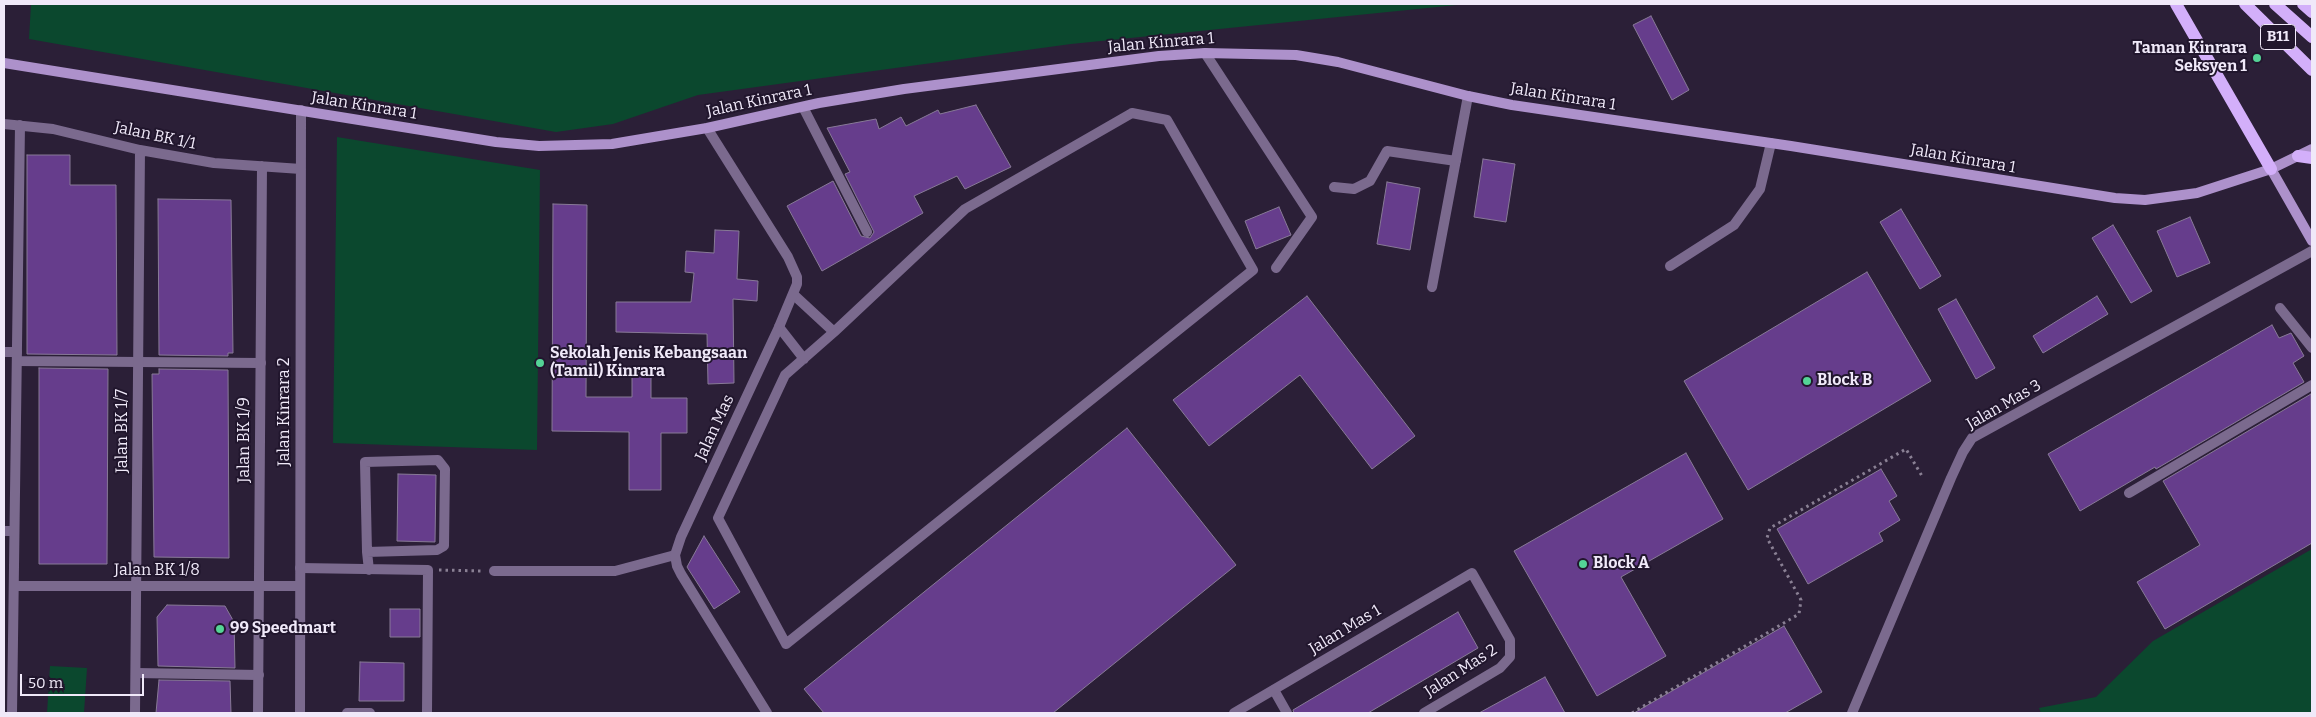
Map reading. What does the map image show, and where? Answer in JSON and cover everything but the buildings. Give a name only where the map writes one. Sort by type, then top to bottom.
[{"type":"main road","points":[[2176,4],[2271,169]]},
{"type":"main road","name":"B11","points":[[2245,4],[2312,70]]},
{"type":"main road","points":[[2274,4],[2312,37]]},
{"type":"main road","name":"B11","points":[[2303,4],[2312,12]]},
{"type":"main road","points":[[2298,156],[2312,158]]},
{"type":"street","name":"Jalan Kinrara 1","points":[[4,63],[496,142],[539,146],[612,144],[707,128],[803,107],[944,83],[1159,56],[1205,53],[1296,55],[1338,62],[1468,96],[1512,105],[1770,143],[2068,192],[2145,200],[2197,194],[2271,169],[2312,149]]},
{"type":"street","points":[[1205,53],[1312,217],[1276,268]]},
{"type":"street","points":[[1432,287],[1468,96]]},
{"type":"street","points":[[803,107],[867,232]]},
{"type":"street","name":"Jalan Kinrara 2","points":[[300,713],[301,110]]},
{"type":"street","points":[[1132,113],[1167,120],[1253,270],[786,644],[718,518],[785,375],[834,332],[965,209],[1132,113]]},
{"type":"street","name":"Jalan BK 1/1","points":[[4,124],[53,129],[140,150],[214,163],[301,168]]},
{"type":"street","points":[[12,713],[14,586],[9,531],[17,357],[20,125]]},
{"type":"street","name":"Jalan Mas","points":[[675,555],[681,537],[794,295],[797,277],[788,257],[707,128]]},
{"type":"street","points":[[1670,266],[1734,226],[1760,189],[1770,143]]},
{"type":"street","name":"Jalan BK 1/7","points":[[136,713],[140,150]]},
{"type":"street","points":[[1334,187],[1354,189],[1370,181],[1387,151],[1456,161]]},
{"type":"street","name":"Jalan BK 1/9","points":[[258,713],[262,166]]},
{"type":"street","points":[[2271,169],[2312,241]]},
{"type":"street","name":"Jalan Mas 3","points":[[1852,713],[1963,452],[1972,438],[2312,251]]},
{"type":"street","points":[[794,295],[834,332]]},
{"type":"street","points":[[2280,308],[2312,348]]},
{"type":"street","points":[[779,327],[804,360]]},
{"type":"street","points":[[4,352],[17,357],[138,362],[260,363]]},
{"type":"street","points":[[2129,493],[2312,385]]},
{"type":"street","points":[[367,552],[437,550],[444,546],[445,469],[438,460],[365,462],[367,552],[370,570]]},
{"type":"street","points":[[494,571],[615,572],[675,555],[677,566],[767,713]]},
{"type":"street","points":[[300,568],[428,570],[427,713]]},
{"type":"street","name":"Jalan Mas 1","points":[[1234,713],[1472,573]]},
{"type":"street","name":"Jalan Mas 2","points":[[1424,713],[1500,668],[1510,656],[1510,640],[1472,573]]},
{"type":"street","name":"Jalan BK 1/8","points":[[14,586],[300,586]]},
{"type":"street","points":[[136,673],[259,675]]},
{"type":"street","points":[[1274,690],[1287,713]]},
{"type":"street","points":[[347,713],[370,713]]},
{"type":"path","points":[[1632,713],[1799,614],[1802,600],[1767,538],[1770,528],[1906,449],[1922,476]]},
{"type":"path","points":[[428,570],[494,571]]},
{"type":"green space","points":[[31,4],[1467,4],[1071,44],[698,95],[613,124],[556,132],[29,39]]},
{"type":"green space","points":[[337,137],[540,170],[537,450],[333,443]]},
{"type":"green space","points":[[2312,549],[2312,713],[2041,713],[2039,708],[2096,697],[2153,641]]},
{"type":"green space","points":[[50,666],[87,668],[84,713],[47,713]]},
{"type":"place","name":"Taman Kinrara Seksyen 1","points":[[2257,58]]},
{"type":"place","name":"Sekolah Jenis Kebangsaan (Tamil) Kinrara","points":[[540,363]]},
{"type":"place","name":"Block B","points":[[1807,381]]},
{"type":"place","name":"Block A","points":[[1583,564]]},
{"type":"place","name":"99 Speedmart","points":[[220,629]]}]
